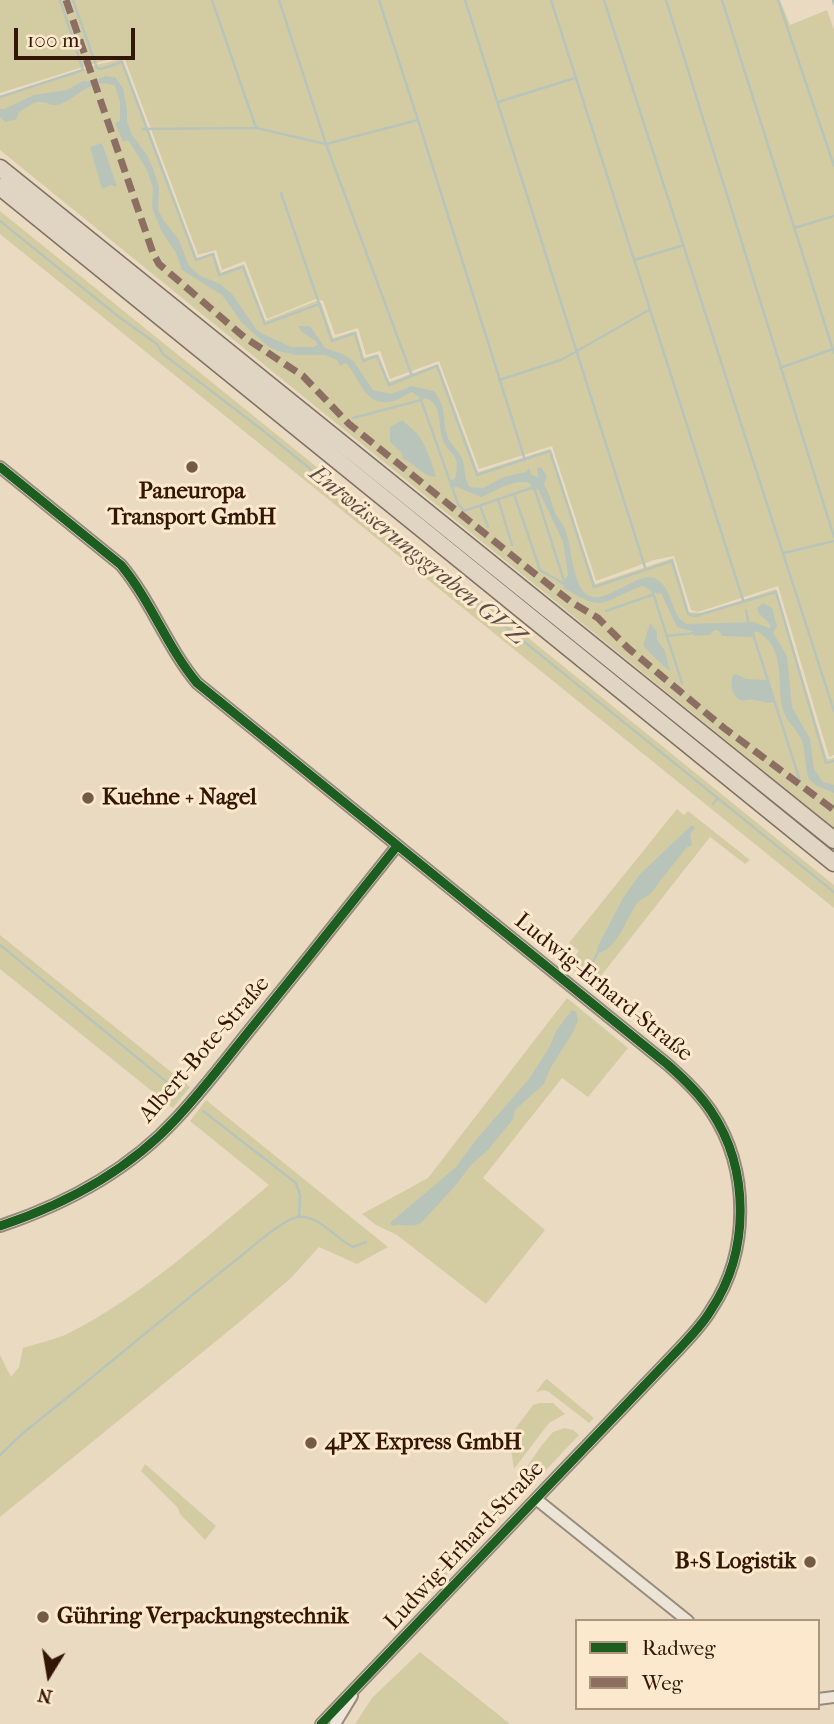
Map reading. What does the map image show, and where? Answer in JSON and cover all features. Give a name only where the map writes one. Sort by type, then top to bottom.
[{"type":"highway","points":[[0,168],[834,840]]},
{"type":"highway","points":[[0,187],[834,863]]},
{"type":"street","name":"Ludwig-Erhard-Straße","points":[[0,467],[121,565],[135,582],[182,665],[197,683],[667,1063],[712,1111],[722,1130],[736,1170],[741,1210],[740,1230],[729,1276],[712,1310],[680,1348],[321,1724]]},
{"type":"street","name":"Albert-Bote-Straße","points":[[0,1226],[39,1212],[86,1189],[121,1167],[162,1134],[203,1088],[397,846]]},
{"type":"street","points":[[536,1499],[686,1619]]},
{"type":"street","name":"Ludwig-Erhard-Straße","points":[[335,1724],[359,1685]]},
{"type":"shaded area","points":[[0,0],[780,0],[790,25],[827,10],[834,30],[834,755],[829,757],[778,586],[698,612],[691,610],[674,556],[654,560],[596,581],[552,446],[479,469],[439,361],[390,379],[380,351],[366,355],[358,328],[335,335],[323,301],[316,299],[267,319],[245,261],[222,270],[216,250],[198,255],[124,57],[99,62],[0,93]]},
{"type":"shaded area","points":[[122,59],[197,258],[214,253],[221,273],[244,264],[265,321],[316,301],[321,303],[333,338],[356,331],[364,358],[378,354],[389,382],[438,364],[478,472],[550,449],[595,584],[673,558],[689,612],[703,613],[776,589],[827,759],[834,758],[834,828],[0,150],[0,96]]},
{"type":"shaded area","points":[[105,76],[115,77],[123,88],[127,121],[132,135],[147,155],[159,187],[158,210],[179,240],[189,266],[232,294],[261,333],[291,347],[314,347],[317,345],[316,341],[298,326],[310,326],[325,348],[343,354],[354,362],[373,390],[391,394],[412,386],[434,391],[442,404],[448,438],[462,458],[470,487],[483,488],[504,477],[526,472],[529,468],[532,475],[538,477],[537,468],[541,467],[547,476],[544,485],[565,529],[577,578],[585,594],[600,597],[635,581],[651,577],[667,590],[678,615],[687,624],[754,622],[769,628],[771,626],[757,608],[763,603],[772,608],[777,626],[773,633],[787,656],[792,707],[810,739],[814,769],[823,782],[834,785],[834,793],[817,786],[809,779],[802,741],[783,710],[776,656],[766,638],[756,631],[755,636],[751,637],[722,636],[715,630],[710,635],[694,636],[694,632],[677,627],[661,593],[657,594],[643,586],[597,603],[564,588],[563,582],[568,575],[563,542],[538,489],[532,490],[530,483],[517,482],[481,497],[457,487],[451,488],[449,481],[455,479],[457,463],[444,443],[434,404],[412,392],[397,400],[378,401],[371,398],[346,363],[340,366],[337,360],[325,355],[295,355],[269,347],[242,323],[222,295],[182,270],[152,208],[153,188],[147,170],[128,140],[123,142],[115,123],[120,121],[120,102],[115,86],[97,84],[62,103],[33,104],[19,112],[17,119],[5,122],[0,117],[0,109],[34,95],[67,90],[83,81],[91,82]]},
{"type":"shaded area","points":[[102,143],[117,187],[111,185],[102,189],[90,147]]},
{"type":"shaded area","points":[[0,211],[834,885],[834,908],[0,234]]},
{"type":"shaded area","points":[[403,420],[421,439],[436,477],[403,459],[402,453],[390,442],[390,427]]},
{"type":"shaded area","points":[[650,623],[665,651],[670,671],[643,645]]},
{"type":"shaded area","points":[[736,674],[746,679],[768,680],[775,702],[739,699],[732,688],[732,676]]},
{"type":"shaded area","points":[[677,809],[684,815],[688,811],[750,860],[745,864],[710,837],[593,986],[568,965],[579,951],[569,943]]},
{"type":"shaded area","points":[[692,825],[695,828],[690,834],[692,845],[687,847],[653,891],[638,903],[617,939],[600,953],[597,948],[623,898],[640,874]]},
{"type":"shaded area","points":[[0,935],[190,1087],[173,1108],[0,969]]},
{"type":"shaded area","points":[[567,998],[628,1048],[588,1097],[562,1078],[483,1178],[545,1230],[486,1304],[397,1235],[376,1225],[362,1214],[428,1178]]},
{"type":"shaded area","points":[[572,1010],[576,1012],[578,1021],[544,1084],[515,1110],[513,1119],[488,1150],[471,1165],[421,1223],[392,1226],[390,1223],[456,1167],[529,1079],[550,1046],[556,1031]]},
{"type":"shaded area","points":[[206,1100],[388,1247],[357,1264],[319,1247],[291,1278],[242,1320],[0,1517],[0,1355],[11,1377],[19,1367],[23,1348],[69,1333],[122,1302],[173,1265],[269,1185],[190,1121]]},
{"type":"shaded area","points":[[546,1379],[594,1418],[589,1423],[549,1392],[536,1392]]},
{"type":"shaded area","points":[[553,1403],[565,1414],[549,1423],[514,1469],[509,1437],[533,1405]]},
{"type":"shaded area","points":[[564,1428],[579,1435],[413,1611],[542,1445],[553,1432]]},
{"type":"shaded area","points":[[145,1464],[216,1526],[205,1540],[141,1471]]},
{"type":"shaded area","points":[[420,1652],[510,1724],[355,1724],[372,1698]]},
{"type":"waterway","points":[[0,97],[83,70],[60,0]]},
{"type":"waterway","points":[[73,0],[97,68],[122,62],[196,260],[213,254],[219,275],[243,267],[265,324],[319,304]]},
{"type":"waterway","points":[[212,0],[256,128]]},
{"type":"waterway","points":[[279,0],[326,144],[412,376]]},
{"type":"waterway","points":[[143,129],[256,128],[326,144],[418,120],[379,0]]},
{"type":"waterway","points":[[465,0],[645,567]]},
{"type":"waterway","points":[[551,0],[743,600]]},
{"type":"waterway","points":[[604,0],[834,711]]},
{"type":"waterway","points":[[666,0],[834,537]]},
{"type":"waterway","points":[[722,0],[834,353]]},
{"type":"waterway","points":[[778,0],[834,166]]},
{"type":"waterway","points":[[833,0],[834,4]]},
{"type":"waterway","points":[[498,102],[575,78]]},
{"type":"waterway","points":[[418,120],[525,460]]},
{"type":"waterway","points":[[281,193],[332,341],[355,333],[363,361],[377,356],[389,385],[437,366],[477,475],[550,451],[594,587],[672,561],[688,614],[695,616],[776,592],[826,763],[834,761]]},
{"type":"waterway","points":[[794,228],[834,216]]},
{"type":"waterway","name":"Entwässerungsgraben GVZ","points":[[0,221],[119,317],[157,344],[163,354],[261,429],[834,892]]},
{"type":"waterway","points":[[634,260],[684,245]]},
{"type":"waterway","points":[[499,380],[561,360],[649,310]]},
{"type":"waterway","points":[[780,368],[833,349]]},
{"type":"waterway","points":[[420,397],[458,504],[464,511],[534,487]]},
{"type":"waterway","points":[[353,418],[421,400]]},
{"type":"waterway","points":[[534,487],[565,584]]},
{"type":"waterway","points":[[514,494],[540,570],[564,584]]},
{"type":"waterway","points":[[498,499],[512,545]]},
{"type":"waterway","points":[[480,506],[488,527]]},
{"type":"waterway","points":[[784,553],[834,541]]},
{"type":"waterway","points":[[652,590],[682,683]]},
{"type":"waterway","points":[[606,611],[652,595]]},
{"type":"waterway","points":[[746,610],[749,625]]},
{"type":"waterway","points":[[666,636],[696,633]]},
{"type":"waterway","points":[[753,634],[800,781]]},
{"type":"waterway","name":"Entwässerungsgraben GVZ","points":[[713,804],[718,798]]},
{"type":"waterway","name":"Entwässerungsgraben GVZ","points":[[0,945],[180,1093]]},
{"type":"waterway","points":[[587,973],[600,948]]},
{"type":"waterway","name":"Entwässerungsgraben GVZ","points":[[203,1111],[296,1183],[300,1195],[299,1218]]},
{"type":"waterway","points":[[0,1455],[23,1433],[257,1243],[291,1219],[312,1219],[353,1247],[366,1242]]},
{"type":"marked path","points":[[66,0],[159,264],[244,337],[303,376],[349,424],[530,570],[571,602],[598,618],[628,648],[724,728],[834,810]]},
{"type":"cycle path","points":[[0,467],[121,565],[197,683],[679,1075],[711,1111],[733,1158],[740,1210],[738,1237],[733,1263],[724,1287],[704,1320],[321,1724]]},
{"type":"cycle path","points":[[0,1226],[49,1207],[95,1184],[138,1155],[157,1138],[207,1083],[397,846]]},
{"type":"place","name":"Paneuropa Transport GmbH","points":[[192,467]]},
{"type":"place","name":"Kuehne + Nagel","points":[[88,798]]},
{"type":"place","name":"4PX Express GmbH","points":[[311,1443]]},
{"type":"place","name":"B+S Logistik","points":[[810,1562]]},
{"type":"place","name":"Gühring Verpackungstechnik","points":[[43,1617]]}]
